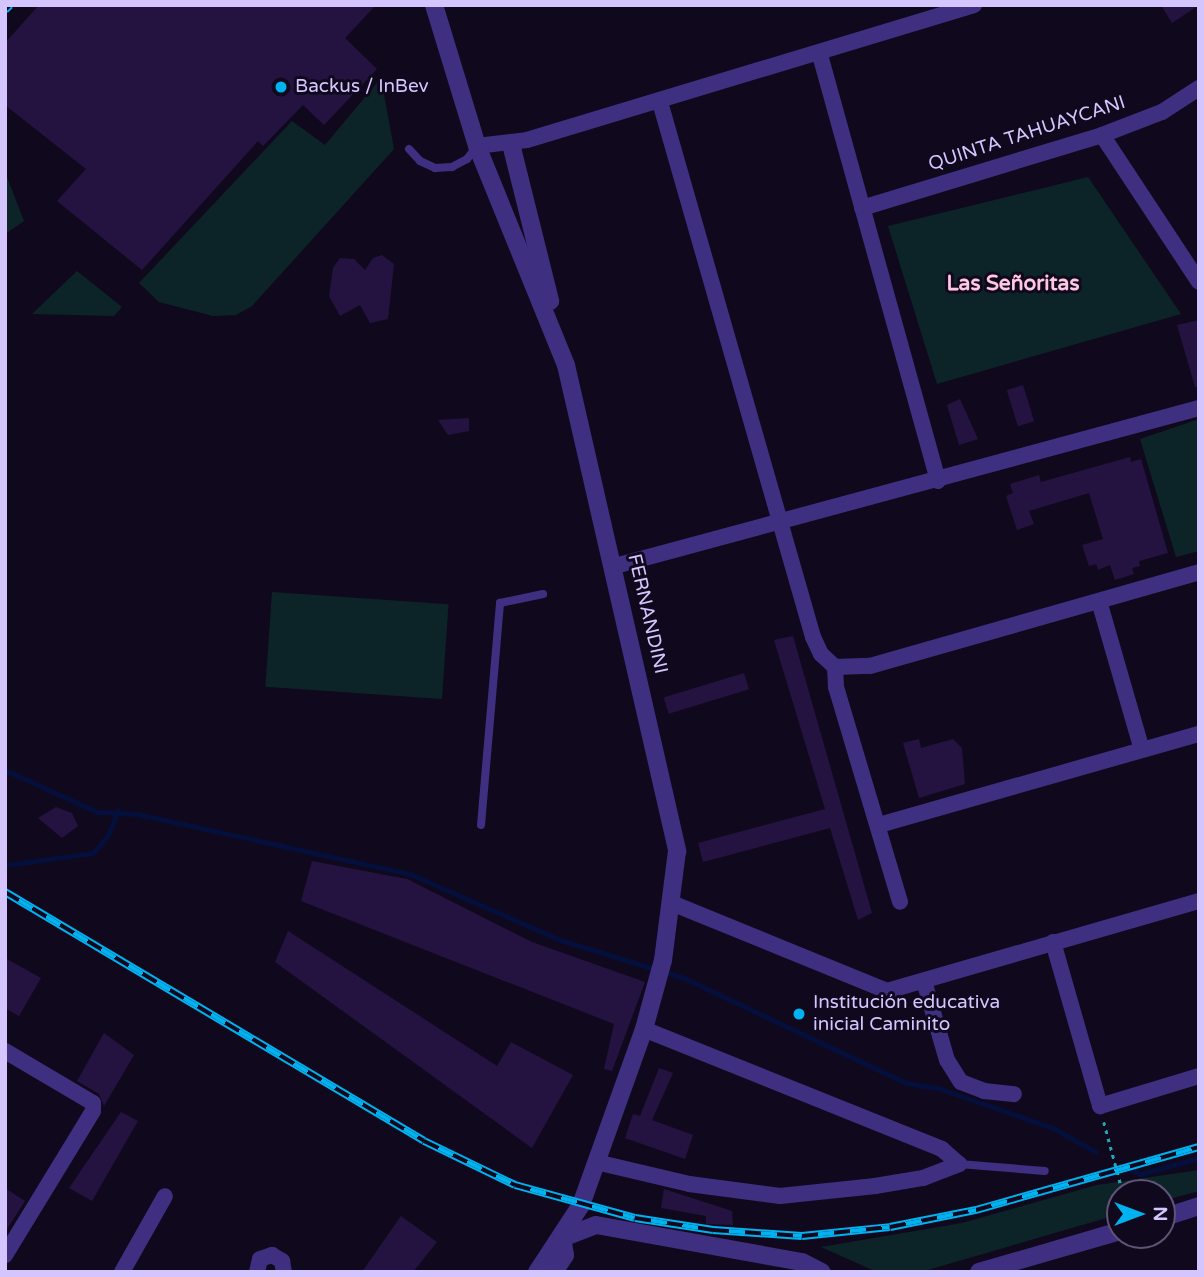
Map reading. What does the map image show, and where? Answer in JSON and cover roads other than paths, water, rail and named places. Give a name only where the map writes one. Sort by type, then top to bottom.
[{"type":"street","name":"FERNANDINI","points":[[434,5],[477,146],[566,365],[675,827],[674,904],[657,984],[644,1029],[581,1205],[562,1238]]},
{"type":"street","points":[[477,146],[511,144],[660,102],[820,55],[974,5]]},
{"type":"street","points":[[820,55],[938,481]]},
{"type":"street","name":"QUINTA TAHUAYCANI","points":[[862,208],[1102,135],[1161,112],[1199,88]]},
{"type":"street","points":[[660,102],[813,637],[821,654],[835,667],[836,687],[900,902]]},
{"type":"street","points":[[1102,135],[1199,282]]},
{"type":"street","points":[[511,144],[566,365]]},
{"type":"street","points":[[615,566],[938,481],[1199,408]]},
{"type":"street","points":[[835,667],[870,666],[1199,572]]},
{"type":"street","points":[[1100,601],[1142,750]]},
{"type":"street","points":[[879,825],[1199,734]]},
{"type":"street","points":[[674,904],[887,991],[1199,901]]},
{"type":"street","points":[[1053,942],[1100,1106],[1199,1076]]},
{"type":"street","points":[[924,981],[947,1060],[961,1082],[984,1091],[1014,1094]]},
{"type":"street","points":[[596,1162],[689,1184],[780,1196],[923,1178],[959,1164],[942,1150],[644,1029]]},
{"type":"street","points":[[5,1255],[93,1111],[93,1103],[7,1055]]},
{"type":"street","points":[[122,1272],[165,1196]]},
{"type":"street","points":[[1176,1213],[1199,1206]]},
{"type":"street","points":[[537,1272],[562,1238],[596,1225],[802,1262],[822,1272]]},
{"type":"street","points":[[979,1272],[1106,1235]]},
{"type":"street","points":[[554,1272],[565,1255],[562,1238]]},
{"type":"street","points":[[257,1272],[261,1259],[272,1255],[282,1261],[284,1272]]},
{"type":"lane","points":[[409,149],[420,161],[444,167],[467,159],[477,146]]},
{"type":"lane","points":[[481,825],[500,603],[543,594]]},
{"type":"lane","points":[[959,1164],[1045,1171]]},
{"type":"waterway","points":[[5,770],[97,812],[137,814],[410,874],[560,940],[684,978],[906,1083],[938,1088],[1053,1128],[1096,1152]]},
{"type":"waterway","points":[[5,865],[93,853],[108,835],[118,810]]},
{"type":"waterway","points":[[1130,1169],[1140,1174],[1199,1158]]},
{"type":"railway","points":[[5,10],[10,5]]},
{"type":"railway","points":[[5,892],[424,1141],[515,1185],[635,1218],[713,1230],[802,1236],[890,1227],[976,1210],[1199,1147]]},
{"type":"place","name":"Backus / InBev","points":[[281,87]]},
{"type":"place","name":"Institución educativa inicial Caminito","points":[[799,1014]]},
{"type":"district","name":"Las Señoritas","points":[[1013,284]]}]
